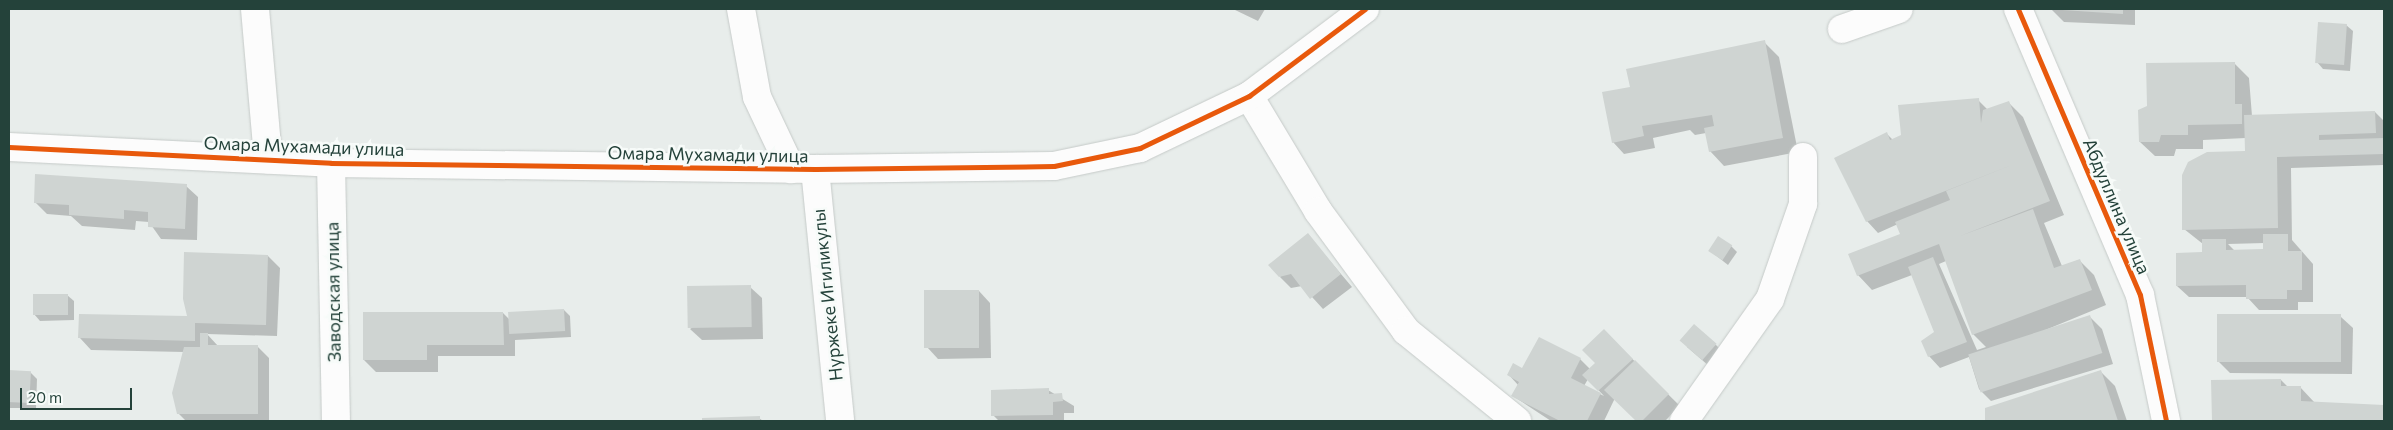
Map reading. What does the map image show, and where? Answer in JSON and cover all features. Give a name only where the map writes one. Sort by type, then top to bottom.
[{"type":"street","points":[[255,9],[268,159]]},
{"type":"street","name":"Нуржеке Игиликулы","points":[[742,9],[757,96],[803,169],[840,421]]},
{"type":"street","name":"Омара Мухамади улица","points":[[9,146],[331,163],[803,169],[1054,166],[1140,148],[1249,96],[1365,9]]},
{"type":"street","points":[[1842,29],[1898,9]]},
{"type":"street","name":"Абдуллина улица","points":[[2018,9],[2140,295],[2166,421]]},
{"type":"street","points":[[1249,96],[1318,211],[1406,331],[1517,421]]},
{"type":"street","points":[[1684,421],[1770,299],[1803,204],[1803,157]]},
{"type":"street","name":"Заводская улица","points":[[331,163],[336,421]]},
{"type":"building","points":[[2047,9],[2123,9],[2123,14]]},
{"type":"building","points":[[2318,22],[2347,24],[2344,65],[2315,63]]},
{"type":"building","points":[[1765,40],[1783,138],[1709,152],[1704,128],[1714,126],[1712,115],[1642,126],[1644,136],[1612,143],[1602,92],[1630,87],[1626,69]]},
{"type":"building","points":[[2235,62],[2235,104],[2242,104],[2242,124],[2188,125],[2188,135],[2161,135],[2159,142],[2139,142],[2138,110],[2147,106],[2146,63]]},
{"type":"building","points":[[1979,98],[1981,123],[1983,110],[2009,101],[2050,201],[1960,236],[2033,209],[2054,268],[2080,259],[2092,290],[1972,335],[1939,244],[1857,276],[1848,254],[1900,234],[1895,222],[1950,200],[1946,191],[2017,163],[1866,222],[1834,158],[1887,132],[1890,140],[1901,135],[1898,105]]},
{"type":"building","points":[[2375,111],[2376,133],[2319,135],[2319,140],[2384,138],[2384,154],[2277,157],[2278,228],[2182,230],[2182,175],[2188,162],[2207,152],[2245,151],[2244,115]]},
{"type":"building","points":[[35,174],[187,184],[185,229],[148,227],[148,212],[124,210],[124,219],[69,215],[69,205],[34,203]]},
{"type":"building","points":[[1308,233],[1341,274],[1310,299],[1291,274],[1279,277],[1268,265]]},
{"type":"building","points":[[2263,234],[2288,234],[2288,251],[2302,251],[2302,290],[2287,290],[2287,299],[2246,299],[2246,285],[2176,286],[2176,253],[2202,252],[2202,239],[2226,239],[2226,250],[2263,249]]},
{"type":"building","points":[[1718,236],[1732,245],[1722,260],[1708,251]]},
{"type":"building","points":[[184,252],[268,255],[266,325],[195,323],[195,341],[78,338],[79,314],[187,316],[183,299]]},
{"type":"building","points":[[1933,257],[1967,342],[1928,357],[1921,341],[1934,332],[1908,267]]},
{"type":"building","points":[[751,285],[752,327],[688,328],[687,286]]},
{"type":"building","points":[[924,290],[979,290],[979,348],[924,348]]},
{"type":"building","points":[[33,294],[68,294],[68,315],[33,315]]},
{"type":"building","points":[[564,309],[565,331],[509,334],[508,312]]},
{"type":"building","points":[[363,312],[503,312],[504,345],[427,345],[427,360],[363,360]]},
{"type":"building","points":[[2217,314],[2341,314],[2341,362],[2217,362]]},
{"type":"building","points":[[2090,315],[2102,353],[1981,393],[1968,355]]},
{"type":"building","points":[[1694,324],[1717,344],[1702,360],[1680,341]]},
{"type":"building","points":[[1604,329],[1633,359],[1598,391],[1582,375],[1595,363],[1582,350]]},
{"type":"building","points":[[200,333],[208,333],[208,345],[258,345],[258,414],[177,414],[172,393],[184,347],[200,347]]},
{"type":"building","points":[[1539,337],[1581,358],[1571,378],[1601,393],[1587,421],[1560,421],[1511,396],[1519,382],[1507,375],[1513,363],[1522,368]]},
{"type":"building","points":[[1635,360],[1669,394],[1642,421],[1636,421],[1604,390]]},
{"type":"building","points":[[9,370],[31,371],[29,403],[9,402]]},
{"type":"building","points":[[2101,370],[2118,421],[1985,421],[1985,408]]},
{"type":"building","points":[[2281,379],[2281,386],[2301,386],[2301,401],[2384,405],[2384,421],[2212,421],[2211,380]]},
{"type":"building","points":[[1049,388],[1049,394],[1062,393],[1063,401],[1053,402],[1053,415],[991,416],[991,390]]},
{"type":"building","points":[[760,416],[760,421],[702,421],[702,418]]},
{"type":"cycle path","points":[[9,147],[331,163],[815,169],[1054,166],[1140,148],[1249,96],[1365,9]]},
{"type":"cycle path","points":[[2018,9],[2140,295],[2166,421]]}]
